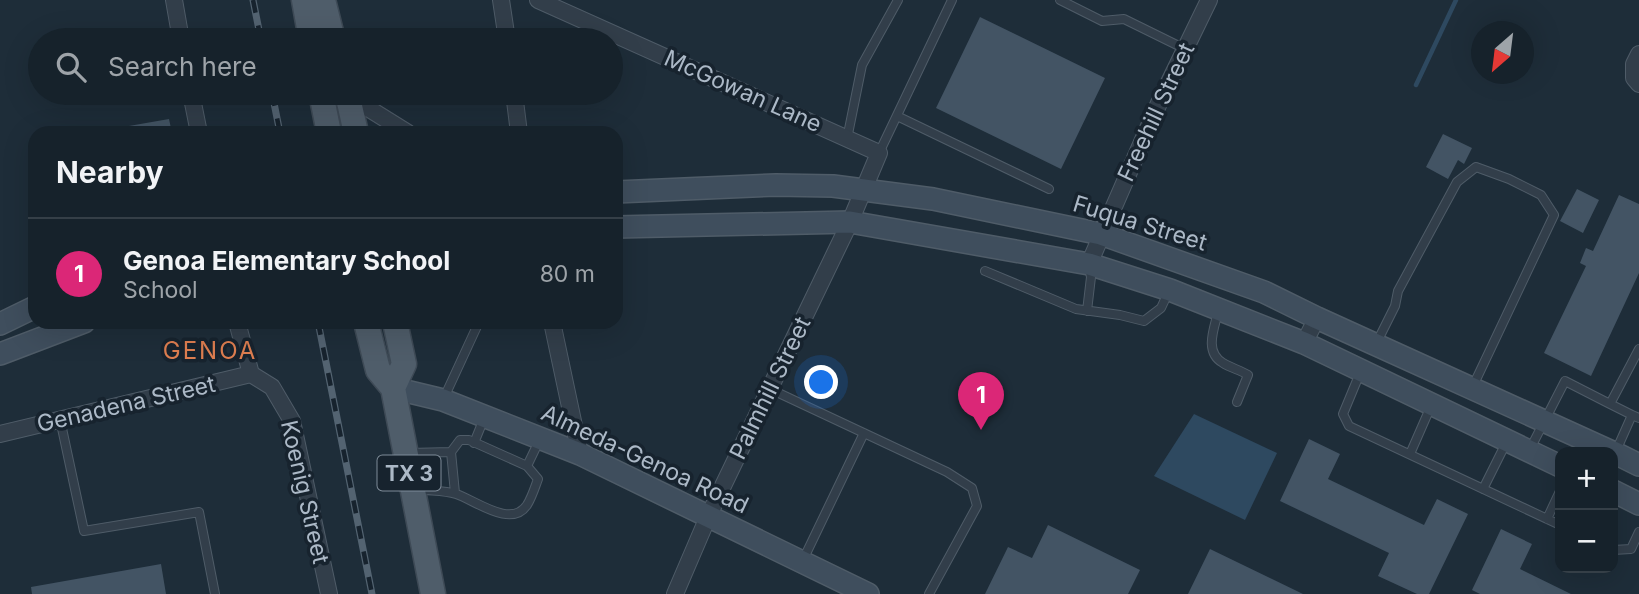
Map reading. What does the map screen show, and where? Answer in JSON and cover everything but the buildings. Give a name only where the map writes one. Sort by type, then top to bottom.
[{"type":"main road","points":[[304,0],[309,28]]},
{"type":"main road","points":[[323,0],[330,28]]},
{"type":"main road","points":[[323,105],[328,126]]},
{"type":"main road","points":[[350,105],[354,126]]},
{"type":"main road","name":"Fuqua Street","points":[[623,192],[776,185],[863,189],[933,199],[1101,234],[1264,292],[1601,447]]},
{"type":"main road","points":[[623,228],[850,222],[1089,264],[1170,290],[1304,343],[1555,464]]},
{"type":"main road","points":[[0,324],[28,310]]},
{"type":"main road","points":[[0,354],[66,329]]},
{"type":"main road","name":"TX 3","points":[[368,329],[378,370],[393,388],[433,594]]},
{"type":"main road","name":"TX 3","points":[[393,388],[404,364],[396,329]]},
{"type":"main road","name":"Almeda-Genoa Road","points":[[393,388],[443,400],[580,454],[868,594]]},
{"type":"main road","name":"Fuqua Street","points":[[1618,455],[1639,465]]},
{"type":"main road","points":[[1618,494],[1639,504]]},
{"type":"street","points":[[174,0],[179,28]]},
{"type":"street","points":[[501,0],[505,28]]},
{"type":"street","name":"McGowan Lane","points":[[538,0],[601,28]]},
{"type":"street","name":"Freehill Street","points":[[1089,264],[1209,0]]},
{"type":"street","name":"McGowan Lane","points":[[623,38],[879,153]]},
{"type":"street","points":[[1637,81],[1634,64],[1639,54]]},
{"type":"street","points":[[193,105],[198,126]]},
{"type":"street","points":[[364,105],[397,126]]},
{"type":"street","points":[[516,105],[518,126]]},
{"type":"street","points":[[850,222],[879,153]]},
{"type":"street","name":"Palmhill Street","points":[[676,594],[708,517],[850,222]]},
{"type":"street","points":[[1304,343],[1317,318]]},
{"type":"street","points":[[239,329],[251,374]]},
{"type":"street","points":[[553,329],[580,454]]},
{"type":"street","name":"Genadena Street","points":[[0,434],[251,374]]},
{"type":"street","name":"Koenig Street","points":[[251,374],[272,387],[292,421],[329,594]]},
{"type":"lane","points":[[847,138],[862,65],[898,0]]},
{"type":"lane","points":[[879,153],[952,0]]},
{"type":"lane","points":[[1060,0],[1102,21],[1124,19],[1185,49]]},
{"type":"lane","points":[[897,116],[1049,189]]},
{"type":"lane","points":[[1377,344],[1395,306],[1398,291],[1457,182],[1476,167],[1509,179],[1541,195],[1555,215],[1471,389]]},
{"type":"lane","points":[[1087,311],[1091,277],[1089,264]]},
{"type":"lane","points":[[985,271],[1076,309],[1144,321],[1161,308],[1170,290]]},
{"type":"lane","points":[[1219,309],[1211,340],[1213,354],[1222,363],[1248,375],[1237,402]]},
{"type":"lane","points":[[443,400],[476,329]]},
{"type":"lane","points":[[1610,404],[1639,349]]},
{"type":"lane","points":[[1361,370],[1343,414],[1349,425],[1555,523]]},
{"type":"lane","points":[[1530,451],[1564,381],[1636,417],[1618,447]]},
{"type":"lane","points":[[770,389],[947,472],[972,488],[977,506],[929,594]]},
{"type":"lane","points":[[1410,454],[1432,404]]},
{"type":"lane","points":[[474,443],[485,416]]},
{"type":"lane","points":[[60,419],[84,531],[200,512],[215,594]]},
{"type":"lane","points":[[802,562],[864,433]]},
{"type":"lane","points":[[527,466],[540,438]]},
{"type":"lane","points":[[412,489],[455,493],[499,513],[511,514],[527,506],[538,479],[527,466],[474,443],[460,440],[451,452],[455,493]]},
{"type":"lane","points":[[1483,489],[1507,440]]},
{"type":"lane","points":[[406,453],[451,452]]},
{"type":"lane","points":[[1547,519],[1555,502]]},
{"type":"lane","points":[[1618,550],[1631,549],[1639,532]]},
{"type":"water","points":[[1194,414],[1277,453],[1245,520],[1154,476]]},
{"type":"waterway","points":[[1416,85],[1456,0]]},
{"type":"railway","points":[[253,0],[259,28]]},
{"type":"railway","points":[[274,105],[279,126]]},
{"type":"railway","points":[[319,329],[372,594]]},
{"type":"place","name":"Genoa Elementary School","points":[[981,430]]},
{"type":"district","name":"GENOA","points":[[210,350]]}]
